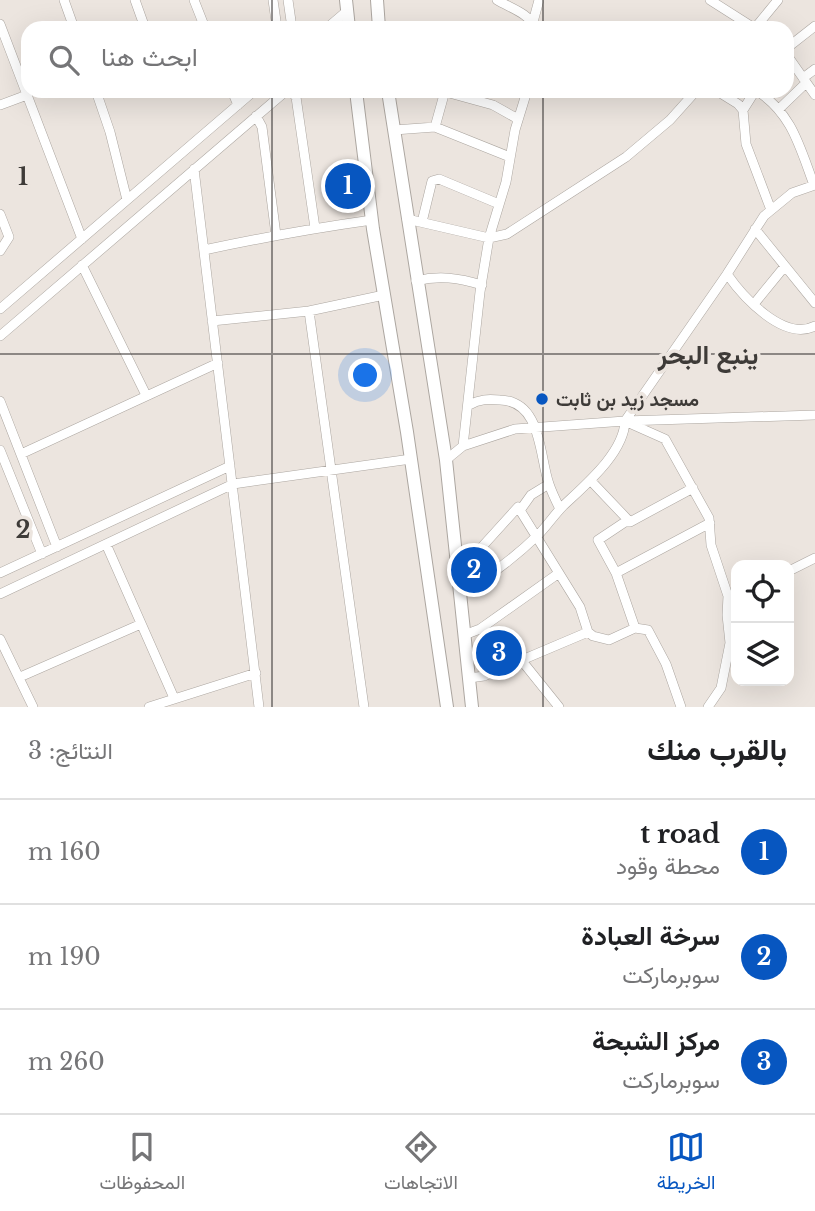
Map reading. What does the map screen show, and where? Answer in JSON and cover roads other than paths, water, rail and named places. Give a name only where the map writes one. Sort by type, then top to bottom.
[{"type":"street","points":[[64,0],[72,21]]},
{"type":"street","points":[[135,0],[142,21]]},
{"type":"street","points":[[194,0],[201,21]]},
{"type":"street","points":[[273,0],[276,21]]},
{"type":"street","points":[[288,0],[291,21]]},
{"type":"street","points":[[377,0],[378,21]]},
{"type":"street","points":[[497,0],[528,21]]},
{"type":"street","points":[[535,21],[539,0]]},
{"type":"street","points":[[710,0],[724,4],[746,21]]},
{"type":"street","points":[[761,21],[778,0]]},
{"type":"street","points":[[333,21],[347,5]]},
{"type":"street","points":[[0,24],[21,79]]},
{"type":"street","points":[[794,42],[815,26]]},
{"type":"street","points":[[794,65],[815,95]]},
{"type":"street","points":[[794,92],[815,69]]},
{"type":"street","points":[[0,105],[21,97]]},
{"type":"street","points":[[28,98],[82,239]]},
{"type":"street","points":[[98,98],[127,200]]},
{"type":"street","points":[[235,98],[238,105]]},
{"type":"street","points":[[0,309],[246,98]]},
{"type":"street","points":[[0,336],[278,98]]},
{"type":"street","points":[[296,98],[315,229]]},
{"type":"street","points":[[357,98],[372,220],[411,458],[447,707]]},
{"type":"street","points":[[390,98],[416,281],[446,460],[472,707]]},
{"type":"street","points":[[435,127],[447,98]]},
{"type":"street","points":[[469,98],[493,105],[518,119]]},
{"type":"street","points":[[463,446],[489,238],[525,98]]},
{"type":"street","points":[[407,219],[489,238],[507,234],[626,156],[670,120],[690,98]]},
{"type":"street","points":[[728,98],[743,110],[746,144],[771,210]]},
{"type":"street","points":[[743,110],[751,98]]},
{"type":"street","points":[[460,593],[482,582],[537,536],[560,509],[591,481],[625,432],[625,421],[764,216],[792,193],[815,185],[780,108],[766,98]]},
{"type":"street","points":[[780,108],[789,98]]},
{"type":"street","points":[[256,116],[262,127],[276,235]]},
{"type":"street","points":[[394,130],[435,127],[510,157]]},
{"type":"street","points":[[194,169],[260,707]]},
{"type":"street","points":[[422,222],[432,181],[439,179],[499,204]]},
{"type":"street","points":[[0,214],[9,237],[0,251]]},
{"type":"street","points":[[204,250],[276,235],[372,220]]},
{"type":"street","points":[[755,229],[815,303]]},
{"type":"street","points":[[82,265],[146,396]]},
{"type":"street","points":[[754,304],[785,266]]},
{"type":"street","points":[[727,274],[739,291],[787,328],[797,331],[815,326]]},
{"type":"street","points":[[416,281],[435,276],[482,285]]},
{"type":"street","points":[[212,321],[309,311],[384,295]]},
{"type":"street","points":[[309,311],[364,707]]},
{"type":"street","points":[[21,454],[218,363]]},
{"type":"street","points":[[469,405],[481,399],[508,400],[529,416],[536,427],[549,484],[560,509]]},
{"type":"street","points":[[0,401],[57,547]]},
{"type":"street","points":[[446,460],[463,446],[515,429],[625,421],[815,415]]},
{"type":"street","points":[[625,421],[665,439],[710,523],[711,545],[731,594]]},
{"type":"street","points":[[0,450],[42,554]]},
{"type":"street","points":[[0,594],[233,484],[411,458]]},
{"type":"street","points":[[0,573],[230,466]]},
{"type":"street","points":[[591,481],[630,522]]},
{"type":"street","points":[[457,561],[480,549],[518,507],[521,509],[531,495],[549,484]]},
{"type":"street","points":[[635,628],[616,573],[598,540],[625,522],[630,522],[693,488]]},
{"type":"street","points":[[518,507],[580,607],[588,632],[609,640],[635,628],[648,630],[666,664],[681,707]]},
{"type":"street","points":[[616,573],[710,523]]},
{"type":"street","points":[[106,544],[174,698]]},
{"type":"street","points":[[794,568],[815,558]]},
{"type":"street","points":[[464,635],[480,629],[559,573]]},
{"type":"street","points":[[708,707],[721,688],[730,643],[727,615],[731,604]]},
{"type":"street","points":[[20,677],[141,624]]},
{"type":"street","points":[[469,678],[484,676],[588,632]]},
{"type":"street","points":[[0,639],[33,707]]},
{"type":"street","points":[[522,661],[559,707]]},
{"type":"street","points":[[149,707],[256,673]]},
{"type":"place","name":"t road","points":[[348,186]]},
{"type":"place","name":"مسجد زيد بن ثابت","points":[[542,399]]},
{"type":"place","name":"سرخة العبادة","points":[[474,570]]},
{"type":"place","name":"مركز الشبحة","points":[[499,653]]},
{"type":"district","name":"ينبع البحر","points":[[708,355]]}]
